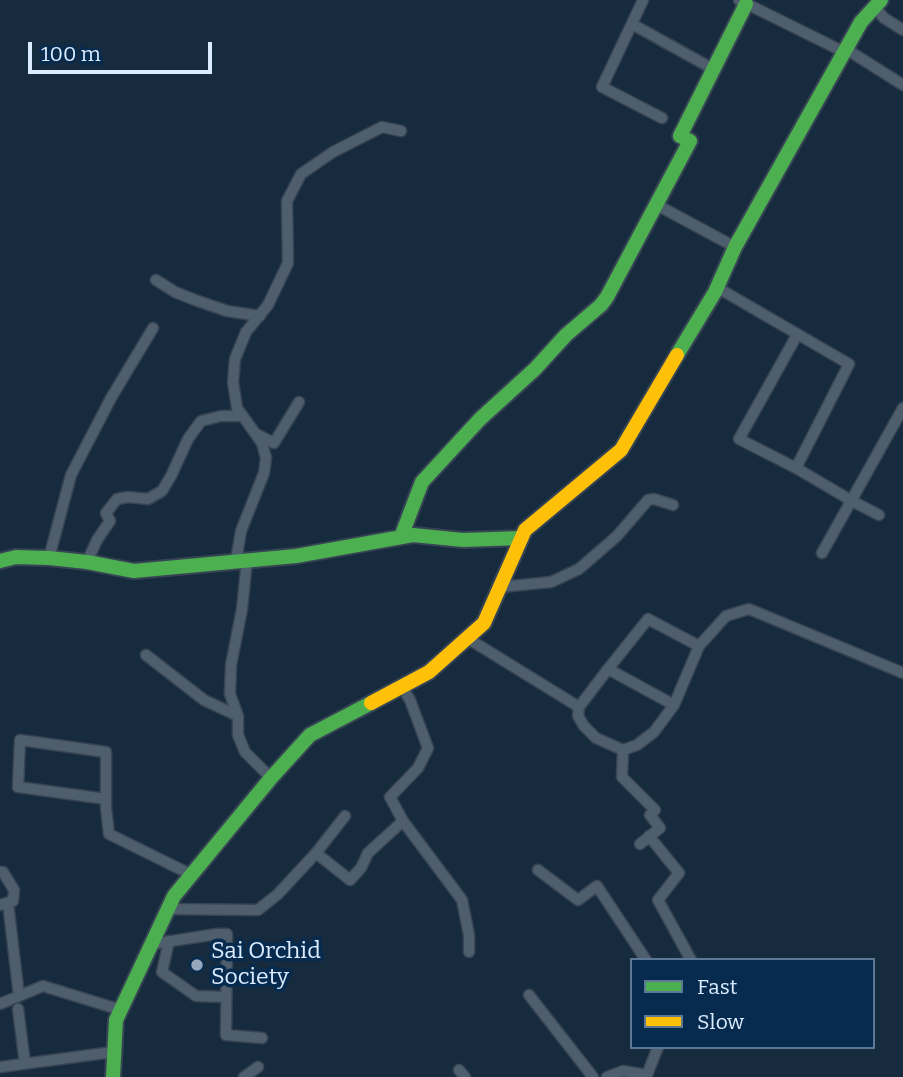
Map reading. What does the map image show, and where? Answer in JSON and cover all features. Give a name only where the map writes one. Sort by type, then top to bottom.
[{"type":"main road","points":[[401,537],[422,482],[490,410],[535,369],[566,335],[601,305],[691,141],[680,135],[742,2]]},
{"type":"main road","points":[[113,1077],[116,1020],[174,896],[310,735],[429,672],[484,623],[525,530],[621,450],[718,288],[735,247],[861,22],[877,3]]},
{"type":"main road","points":[[0,561],[16,557],[49,558],[134,571],[296,556],[413,535],[463,540],[522,538]]},
{"type":"street","points":[[643,0],[602,87],[662,118]]},
{"type":"street","points":[[742,2],[845,50],[903,85]]},
{"type":"street","points":[[877,3],[884,18],[903,30]]},
{"type":"street","points":[[632,24],[713,69]]},
{"type":"street","points":[[271,778],[245,752],[238,735],[238,716],[230,694],[231,665],[242,609],[245,519],[264,474],[266,458],[262,443],[237,408],[233,382],[235,359],[246,332],[274,295],[288,263],[287,201],[301,174],[368,132],[382,127],[401,131]]},
{"type":"street","points":[[657,205],[735,247]]},
{"type":"street","points":[[156,280],[175,292],[206,304],[227,311],[260,316]]},
{"type":"street","points":[[718,288],[849,364],[796,468]]},
{"type":"street","points":[[49,558],[71,475],[111,398],[153,328]]},
{"type":"street","points":[[797,335],[739,439],[879,515]]},
{"type":"street","points":[[256,434],[274,443],[299,402]]},
{"type":"street","points":[[822,553],[903,408]]},
{"type":"street","points":[[87,562],[110,521],[106,513],[117,499],[148,499],[162,491],[188,439],[201,421],[221,416],[243,416]]},
{"type":"street","points":[[501,587],[551,582],[579,569],[617,536],[648,500],[654,499],[673,505]]},
{"type":"street","points":[[699,646],[648,619],[579,708],[578,716],[584,726],[596,738],[622,750],[637,745],[654,732],[674,705],[699,646],[726,616],[749,609],[903,673]]},
{"type":"street","points":[[467,638],[579,708]]},
{"type":"street","points":[[146,655],[204,700],[238,716]]},
{"type":"street","points":[[608,669],[674,705]]},
{"type":"street","points":[[402,687],[410,700],[428,748],[418,768],[390,797],[403,821],[462,901],[469,935],[469,952]]},
{"type":"street","points":[[106,799],[18,787],[20,740],[106,752],[109,834],[192,875]]},
{"type":"street","points":[[622,750],[622,777],[655,810],[650,815],[660,828],[640,844]]},
{"type":"street","points":[[168,909],[258,910],[278,894],[316,853],[345,816]]},
{"type":"street","points":[[316,853],[350,880],[368,853],[403,821]]},
{"type":"street","points":[[649,836],[679,873],[658,901],[687,958]]},
{"type":"street","points":[[538,870],[578,900],[597,886],[645,958]]},
{"type":"street","points":[[0,872],[4,872],[14,890],[13,901],[4,904],[19,996]]},
{"type":"street","points":[[152,944],[227,934],[226,1035],[262,1038]]},
{"type":"street","points":[[169,941],[162,972],[197,996],[226,997]]},
{"type":"street","points":[[0,1004],[43,986],[121,1010]]},
{"type":"street","points":[[529,995],[593,1077]]},
{"type":"street","points":[[18,1009],[29,1077]]},
{"type":"street","points":[[607,1077],[623,1071],[651,1076],[658,1049]]},
{"type":"street","points":[[0,1067],[113,1052]]},
{"type":"street","points":[[244,1077],[258,1067]]},
{"type":"traffic: fast","points":[[677,355],[715,292],[735,247],[861,22],[881,0]]},
{"type":"traffic: fast","points":[[401,537],[422,482],[480,419],[607,297],[690,141],[680,136],[746,4]]},
{"type":"traffic: fast","points":[[0,561],[16,557],[49,558],[134,571],[296,556],[413,535],[463,540],[521,538]]},
{"type":"traffic: fast","points":[[113,1077],[116,1020],[174,896],[310,735],[371,703]]},
{"type":"traffic: slow","points":[[371,703],[429,672],[484,623],[525,530],[621,450],[677,355]]},
{"type":"place","name":"Sai Orchid Society","points":[[197,965]]}]
